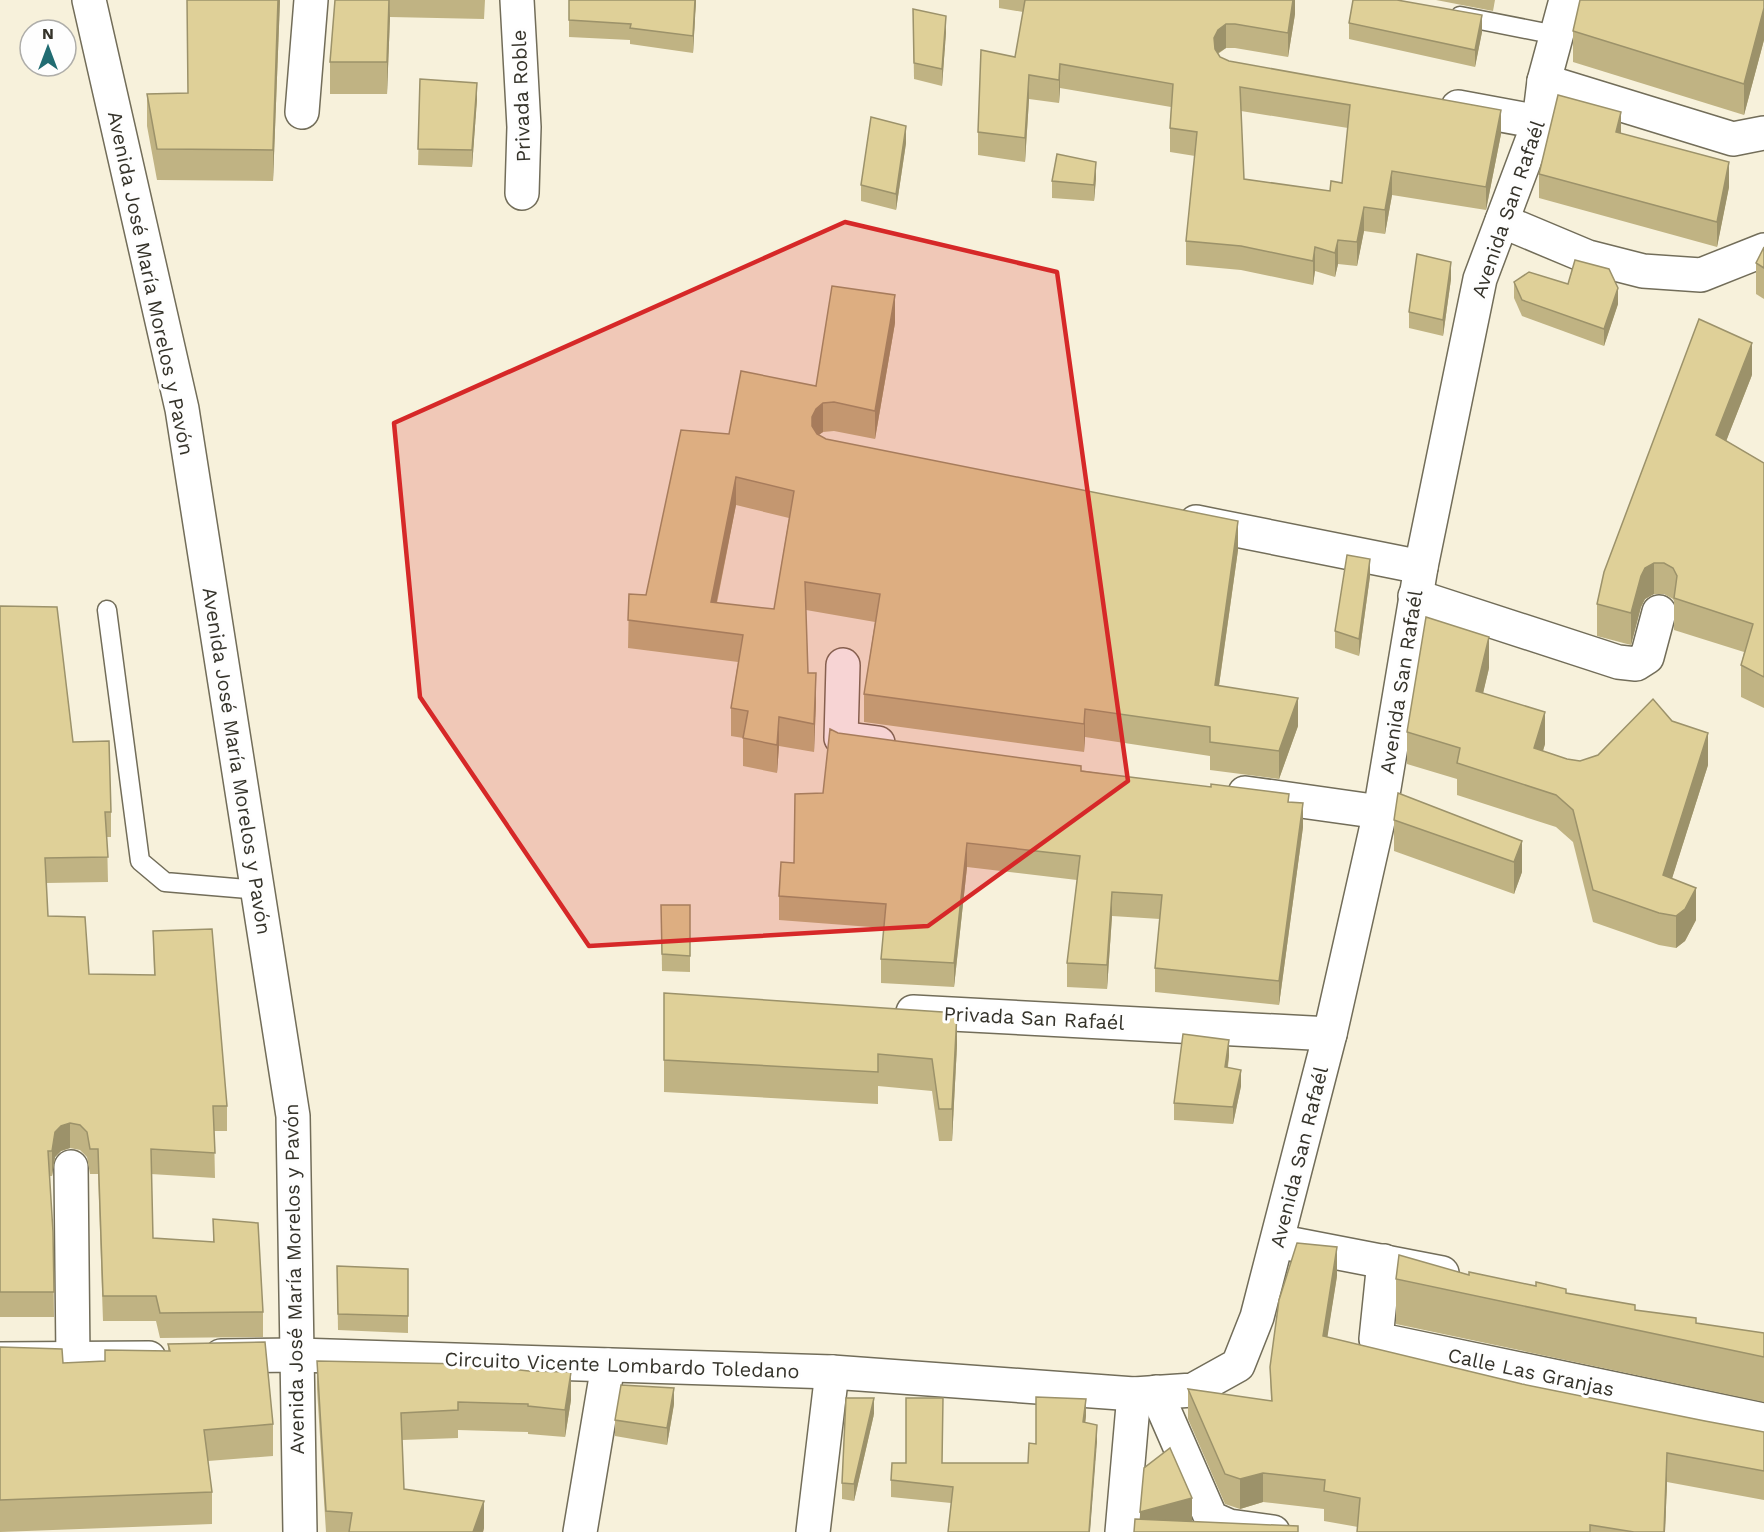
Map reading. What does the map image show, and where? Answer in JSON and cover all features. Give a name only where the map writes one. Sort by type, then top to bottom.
[{"type":"street","name":"Avenida José María Morelos y Pavón","points":[[89,0],[182,409],[293,1116],[300,1532]]},
{"type":"street","points":[[302,112],[311,0]]},
{"type":"street","name":"Privada Roble","points":[[517,0],[524,127],[522,193]]},
{"type":"street","name":"Avenida San Rafaél","points":[[1238,1365],[1257,1317],[1278,1241],[1330,1034],[1380,812],[1418,582],[1480,279],[1539,122],[1544,81],[1566,0]]},
{"type":"street","points":[[1544,81],[1733,139],[1764,133]]},
{"type":"street","points":[[1426,101],[1539,122]]},
{"type":"street","points":[[1502,221],[1588,257],[1643,271],[1701,275],[1764,250]]},
{"type":"street","points":[[1166,516],[1418,582],[1618,662],[1636,664],[1647,657],[1659,612]]},
{"type":"street","points":[[843,665],[841,738],[911,748]]},
{"type":"street","points":[[1216,789],[1380,812]]},
{"type":"street","name":"Privada San Rafaél","points":[[880,1010],[1330,1034]]},
{"type":"street","points":[[71,1167],[73,1359]]},
{"type":"street","points":[[1278,1241],[1476,1280]]},
{"type":"street","name":"Calle Las Granjas","points":[[1384,1261],[1376,1340],[1764,1420]]},
{"type":"street","name":"Circuito Vicente Lombardo Toledano","points":[[0,1359],[298,1355],[832,1372],[1145,1393],[1193,1390],[1238,1365]]},
{"type":"street","points":[[580,1532],[608,1365]]},
{"type":"street","points":[[813,1532],[832,1372]]},
{"type":"street","points":[[1122,1532],[1145,1393]]},
{"type":"street","points":[[1145,1393],[1211,1518],[1229,1526],[1273,1532]]},
{"type":"lane","points":[[1445,13],[1556,35]]},
{"type":"lane","points":[[107,610],[140,861],[165,882],[258,890]]},
{"type":"highlighted area","points":[[845,222],[1057,272],[1128,781],[928,926],[589,946],[420,697],[394,423]]},
{"type":"building","points":[[187,0],[278,0],[273,150],[157,149],[147,94],[188,93]]},
{"type":"building","points":[[335,0],[389,0],[387,62],[330,62]]},
{"type":"building","points":[[569,0],[695,0],[693,36],[630,28],[631,24],[569,20]]},
{"type":"building","points":[[1025,0],[1293,0],[1288,33],[1226,24],[1218,30],[1214,38],[1215,49],[1220,57],[1229,61],[1501,110],[1486,187],[1392,171],[1385,210],[1364,207],[1357,242],[1338,240],[1335,253],[1315,247],[1313,261],[1241,246],[1186,241],[1197,132],[1170,128],[1173,84],[1060,64],[1059,80],[1029,75],[1025,138],[978,132],[981,50],[1015,57]],"holes":[[[1240,87],[1350,105],[1342,183],[1331,181],[1330,191],[1244,179]]]},
{"type":"building","points":[[1353,0],[1397,0],[1482,15],[1475,50],[1349,23]]},
{"type":"building","points":[[1580,0],[1764,0],[1764,8],[1744,84],[1573,31]]},
{"type":"building","points":[[913,9],[946,16],[942,69],[914,63]]},
{"type":"building","points":[[420,79],[477,83],[472,150],[418,149]]},
{"type":"building","points":[[1558,95],[1621,112],[1616,132],[1729,162],[1717,222],[1539,174]]},
{"type":"building","points":[[871,117],[906,126],[896,194],[861,185]]},
{"type":"building","points":[[1057,154],[1096,162],[1094,185],[1052,181]]},
{"type":"building","points":[[1764,247],[1764,268],[1756,263]]},
{"type":"building","points":[[1417,254],[1451,262],[1443,320],[1409,312]]},
{"type":"building","points":[[1575,260],[1609,269],[1618,288],[1604,329],[1522,300],[1514,282],[1529,272],[1568,284]]},
{"type":"building","points":[[832,286],[895,295],[875,411],[834,402],[823,403],[812,417],[812,426],[817,434],[826,439],[1238,521],[1215,685],[1298,698],[1279,751],[1210,742],[1210,727],[1085,709],[1084,724],[864,694],[880,594],[805,582],[808,673],[816,673],[814,724],[779,717],[777,745],[743,738],[748,711],[731,708],[743,635],[628,620],[629,594],[646,595],[681,430],[729,434],[741,371],[816,386]],"holes":[[[736,477],[794,491],[774,609],[711,602]]]},
{"type":"building","points":[[1699,319],[1752,343],[1716,435],[1764,463],[1764,677],[1741,665],[1753,624],[1674,598],[1677,576],[1673,568],[1664,563],[1654,563],[1645,568],[1631,613],[1597,604],[1604,572]]},
{"type":"building","points":[[1347,555],[1370,559],[1359,639],[1335,631]]},
{"type":"building","points":[[0,606],[57,607],[73,742],[109,741],[111,812],[105,812],[108,857],[45,858],[48,916],[85,917],[89,974],[155,975],[153,931],[212,929],[227,1106],[213,1106],[215,1153],[151,1149],[153,1238],[214,1242],[213,1219],[258,1223],[263,1312],[160,1313],[156,1296],[103,1296],[98,1149],[90,1149],[87,1132],[80,1125],[70,1123],[61,1126],[55,1132],[52,1151],[48,1151],[54,1292],[0,1292]]},
{"type":"building","points":[[1426,617],[1489,637],[1476,691],[1545,712],[1534,748],[1580,761],[1598,755],[1653,699],[1672,721],[1708,733],[1663,875],[1696,888],[1685,909],[1676,916],[1659,913],[1593,890],[1573,810],[1556,795],[1457,763],[1460,748],[1407,732]]},
{"type":"building","points":[[830,729],[838,733],[1081,766],[1081,771],[1289,794],[1288,802],[1303,803],[1279,981],[1155,968],[1162,895],[1112,892],[1107,965],[1067,963],[1080,856],[967,843],[954,963],[881,959],[886,904],[779,896],[781,862],[794,863],[795,794],[823,793]]},
{"type":"building","points":[[1398,793],[1522,841],[1514,862],[1394,820]]},
{"type":"building","points":[[661,905],[690,905],[690,956],[662,954]]},
{"type":"building","points":[[664,993],[957,1013],[952,1109],[939,1109],[932,1059],[878,1054],[878,1072],[664,1060]]},
{"type":"building","points":[[1183,1034],[1229,1040],[1225,1067],[1241,1070],[1233,1107],[1174,1103]]},
{"type":"building","points":[[1297,1243],[1337,1247],[1323,1336],[1522,1384],[1764,1432],[1764,1471],[1667,1453],[1664,1532],[1634,1532],[1590,1525],[1590,1532],[1357,1532],[1360,1498],[1324,1491],[1325,1480],[1263,1473],[1240,1479],[1225,1474],[1188,1389],[1272,1401],[1270,1367],[1279,1300]]},
{"type":"building","points":[[1399,1255],[1469,1275],[1469,1272],[1536,1286],[1536,1282],[1566,1289],[1566,1293],[1635,1305],[1635,1310],[1696,1318],[1696,1323],[1764,1333],[1764,1357],[1396,1279]]},
{"type":"building","points":[[337,1266],[408,1269],[408,1316],[338,1314]]},
{"type":"building","points":[[265,1342],[273,1424],[204,1430],[212,1492],[0,1500],[0,1347],[62,1349],[63,1363],[105,1361],[105,1350],[170,1351],[168,1344]]},
{"type":"building","points":[[317,1361],[466,1364],[529,1371],[571,1372],[565,1410],[528,1406],[528,1404],[458,1402],[458,1410],[401,1413],[404,1489],[484,1501],[473,1532],[349,1532],[352,1513],[326,1511]]},
{"type":"building","points":[[621,1385],[674,1388],[667,1428],[615,1420]]},
{"type":"building","points":[[1036,1397],[1086,1399],[1083,1422],[1097,1425],[1089,1532],[948,1532],[953,1487],[891,1480],[892,1463],[906,1463],[906,1398],[943,1398],[942,1463],[1028,1463],[1029,1443],[1036,1444]]},
{"type":"building","points":[[846,1398],[874,1398],[854,1484],[842,1483]]},
{"type":"building","points":[[1170,1448],[1192,1498],[1140,1512],[1144,1468]]},
{"type":"building","points":[[1135,1519],[1298,1526],[1298,1532],[1134,1532]]}]
